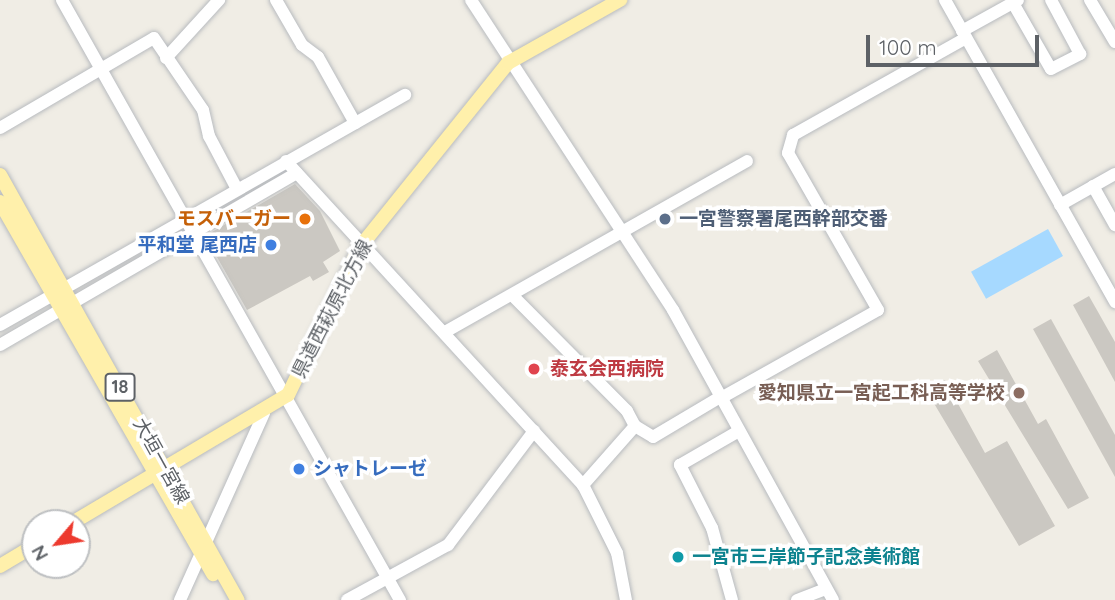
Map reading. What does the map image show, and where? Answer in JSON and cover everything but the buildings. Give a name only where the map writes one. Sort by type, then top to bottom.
[{"type":"main road","name":"県道西萩原北方線","points":[[91,512],[264,413],[288,395],[363,243],[508,63],[620,0]]},
{"type":"main road","name":"大垣一宮線","points":[[0,175],[68,307],[238,600]]},
{"type":"main road","name":"大垣一宮線","points":[[0,202],[60,291]]},
{"type":"main road","name":"大垣一宮線","points":[[161,471],[227,600]]},
{"type":"main road","points":[[0,566],[21,553]]},
{"type":"street","points":[[62,0],[288,395],[400,600]]},
{"type":"street","points":[[166,58],[219,0]]},
{"type":"street","points":[[276,0],[302,45],[318,57],[355,123]]},
{"type":"street","points":[[471,0],[508,63],[673,310],[830,594],[797,600]]},
{"type":"street","points":[[945,0],[1114,296]]},
{"type":"street","points":[[512,295],[627,411],[635,426],[653,437],[878,310],[788,153],[793,135],[964,35],[1015,1],[1051,69],[1080,54],[1051,0]]},
{"type":"street","points":[[1090,0],[1115,42]]},
{"type":"street","points":[[0,128],[154,38],[203,110],[209,136],[237,189]]},
{"type":"street","points":[[0,325],[405,95]]},
{"type":"street","points":[[445,332],[747,160]]},
{"type":"street","points":[[286,161],[583,485],[617,553],[626,600]]},
{"type":"street","points":[[0,345],[297,173]]},
{"type":"street","points":[[1060,205],[1115,174]]},
{"type":"street","points":[[1093,186],[1115,225]]},
{"type":"street","points":[[180,600],[264,413]]},
{"type":"street","points":[[583,485],[635,426]]},
{"type":"street","points":[[347,600],[448,545],[534,431]]},
{"type":"street","points":[[732,600],[712,528],[680,465],[739,431]]},
{"type":"water","points":[[1048,229],[1063,256],[986,299],[971,272]]},
{"type":"place","name":"モスバーガー","points":[[305,219]]},
{"type":"place","name":"一宮警察署尾西幹部交番","points":[[665,219]]},
{"type":"place","name":"平和堂 尾西店","points":[[271,245]]},
{"type":"place","name":"泰玄会西病院","points":[[534,369]]},
{"type":"place","name":"愛知県立一宮起工科高等学校","points":[[1019,393]]},
{"type":"place","name":"シャトレーゼ","points":[[299,469]]},
{"type":"place","name":"一宮市三岸節子記念美術館","points":[[678,557]]}]
